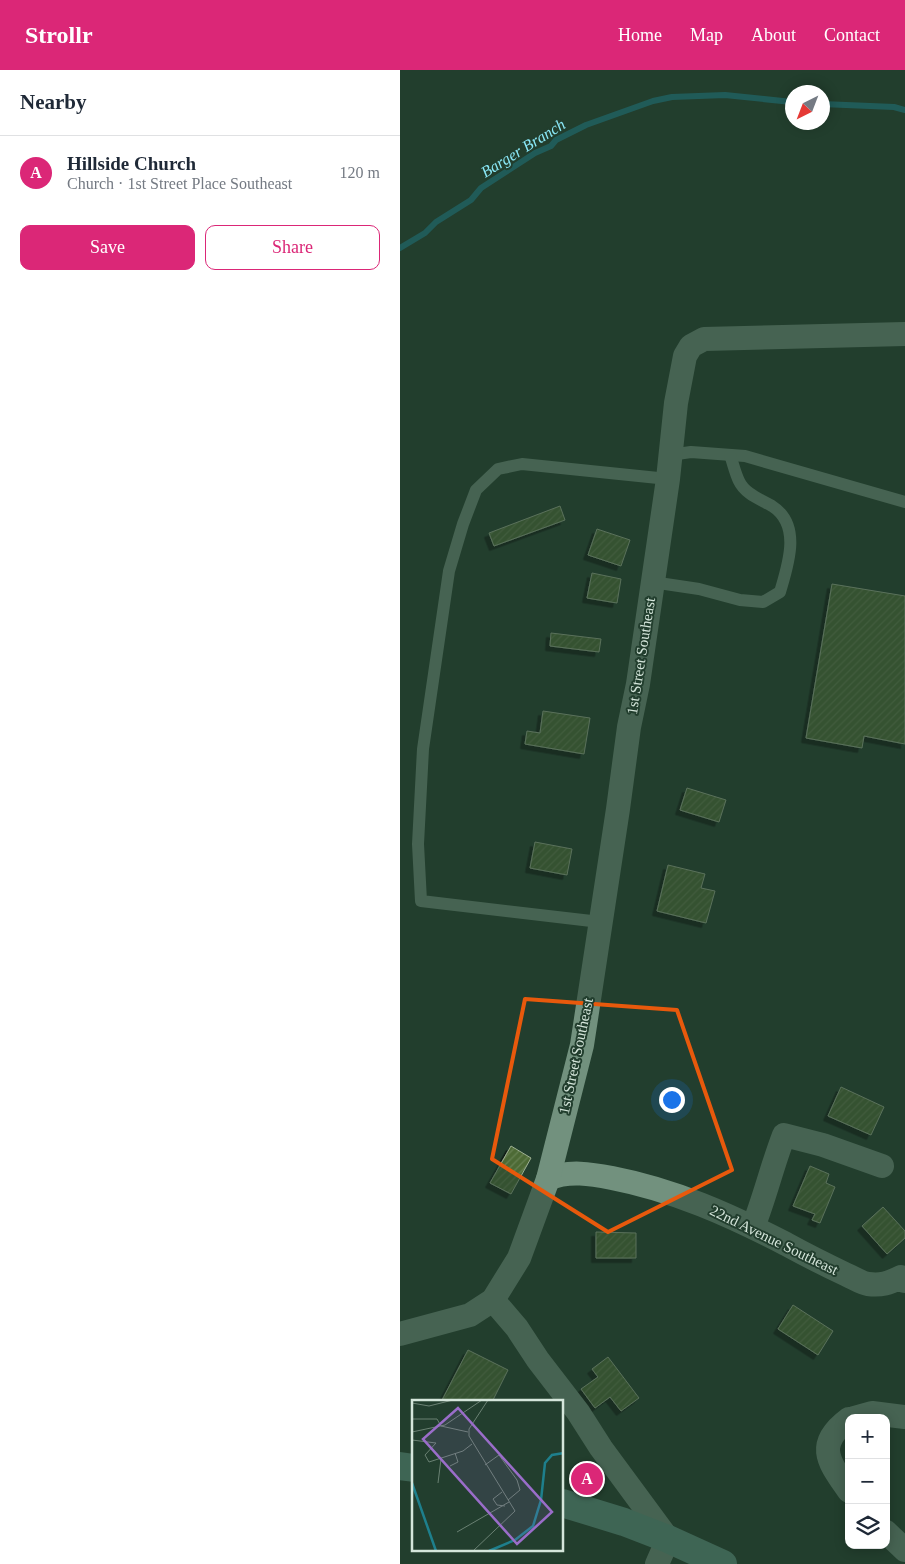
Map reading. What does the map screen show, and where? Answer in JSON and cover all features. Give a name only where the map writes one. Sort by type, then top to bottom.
[{"type":"street","name":"1st Street Southeast","points":[[400,1334],[470,1315],[493,1300],[519,1258],[548,1178],[582,1045],[629,727],[638,684],[668,479],[676,403],[685,356],[691,346],[704,339],[905,334]]},
{"type":"street","points":[[753,1227],[765,1195],[772,1165],[784,1135],[823,1145],[882,1166]]},
{"type":"street","name":"22nd Avenue Southeast","points":[[548,1178],[556,1175],[597,1175],[642,1185],[680,1196],[753,1227],[866,1284],[885,1285],[904,1277]]},
{"type":"street","points":[[493,1300],[578,1412],[668,1539]]},
{"type":"street","points":[[868,1414],[883,1414]]},
{"type":"street","points":[[890,1415],[905,1416]]},
{"type":"street","points":[[845,1422],[834,1431],[829,1440],[828,1455],[833,1468],[845,1485]]},
{"type":"street","points":[[564,1504],[624,1522],[668,1539],[723,1564]]},
{"type":"street","points":[[890,1536],[905,1550]]},
{"type":"street","points":[[657,1564],[668,1539]]},
{"type":"lane","points":[[670,455],[691,452],[745,456],[905,502]]},
{"type":"lane","points":[[652,582],[699,589],[740,600],[763,602],[780,592],[788,567],[791,536],[786,521],[774,508],[753,497],[739,482],[730,455]]},
{"type":"lane","points":[[600,922],[421,901],[418,844],[423,749],[449,571],[463,524],[476,490],[498,469],[522,464],[668,479]]},
{"type":"highlighted area","points":[[525,999],[677,1010],[732,1170],[608,1232],[492,1159]]},
{"type":"building","points":[[560,506],[565,520],[494,546],[489,533]]},
{"type":"building","points":[[597,529],[630,540],[621,566],[588,555]]},
{"type":"building","points":[[592,573],[621,579],[617,603],[587,598]]},
{"type":"building","points":[[832,584],[905,596],[905,744],[864,736],[862,748],[806,738]]},
{"type":"building","points":[[551,633],[601,639],[599,652],[550,646]]},
{"type":"building","points":[[543,711],[590,718],[584,754],[525,744],[527,731],[540,733]]},
{"type":"building","points":[[687,788],[726,800],[719,822],[680,810]]},
{"type":"building","points":[[535,842],[572,849],[567,875],[530,868]]},
{"type":"building","points":[[668,865],[705,874],[701,888],[715,891],[706,923],[657,911]]},
{"type":"building","points":[[841,1087],[884,1107],[871,1135],[828,1116]]},
{"type":"building","points":[[511,1146],[531,1158],[511,1194],[490,1183]]},
{"type":"building","points":[[810,1166],[829,1174],[826,1183],[835,1187],[820,1223],[812,1220],[815,1214],[793,1206]]},
{"type":"building","points":[[883,1207],[905,1231],[905,1238],[887,1254],[862,1226]]},
{"type":"building","points":[[596,1232],[636,1233],[636,1258],[596,1258]]},
{"type":"building","points":[[793,1305],[833,1331],[818,1355],[778,1329]]},
{"type":"building","points":[[468,1350],[508,1370],[493,1400],[442,1400]]},
{"type":"building","points":[[608,1357],[639,1398],[621,1411],[610,1397],[595,1408],[581,1389],[598,1377],[592,1369]]},
{"type":"waterway","name":"Barger Branch","points":[[400,248],[425,233],[436,222],[471,200],[481,188],[535,153],[551,146],[556,140],[586,125],[653,101],[672,97],[725,95],[785,101]]},
{"type":"waterway","name":"Barger Branch","points":[[830,104],[894,107],[905,110]]},
{"type":"place","name":"Hillside Church","points":[[587,1479]]}]
